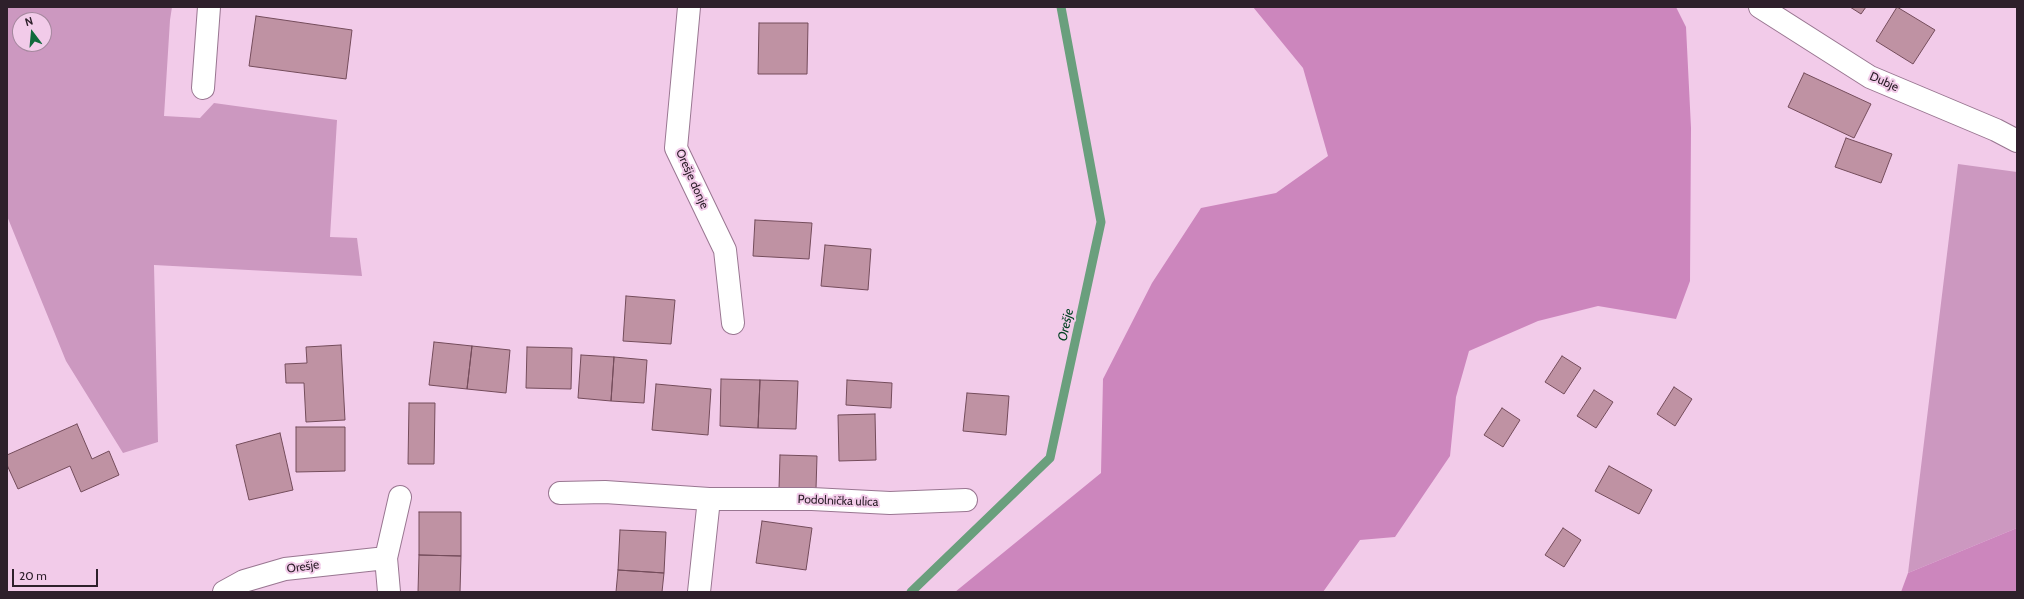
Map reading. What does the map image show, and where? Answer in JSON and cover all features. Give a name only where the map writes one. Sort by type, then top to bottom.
[{"type":"street","points":[[203,88],[209,7]]},
{"type":"street","name":"Orešje donje","points":[[689,7],[676,148],[725,250],[733,323]]},
{"type":"street","name":"Dubje","points":[[1760,7],[1870,77],[1996,130],[2017,141]]},
{"type":"street","name":"Podolnička ulica","points":[[560,493],[605,492],[709,498],[812,499],[890,503],[966,500]]},
{"type":"street","points":[[389,592],[386,558],[400,497]]},
{"type":"street","points":[[699,592],[709,498]]},
{"type":"street","name":"Orešje","points":[[224,592],[244,581],[285,569],[386,558]]},
{"type":"shaded area","points":[[7,7],[172,7],[164,116],[200,118],[214,103],[337,120],[330,237],[357,238],[362,276],[154,265],[158,442],[123,453],[66,361],[7,216]]},
{"type":"shaded area","points":[[1253,7],[1676,7],[1686,27],[1691,128],[1690,281],[1676,319],[1598,306],[1538,321],[1469,351],[1456,397],[1450,456],[1395,537],[1360,540],[1323,592],[955,592],[1101,473],[1103,379],[1152,283],[1201,208],[1276,193],[1328,156],[1303,68]]},
{"type":"shaded area","points":[[1958,164],[2017,172],[2017,528],[1908,573]]},
{"type":"shaded area","points":[[2017,528],[2017,592],[1901,592],[1908,573]]},
{"type":"building","points":[[1850,7],[1866,7],[1861,14]]},
{"type":"building","points":[[1897,7],[1935,30],[1913,64],[1876,41]]},
{"type":"building","points":[[256,16],[352,30],[346,79],[249,66]]},
{"type":"building","points":[[759,23],[808,23],[807,74],[758,74]]},
{"type":"building","points":[[1804,73],[1871,104],[1854,138],[1788,107]]},
{"type":"building","points":[[1846,138],[1892,154],[1881,183],[1835,167]]},
{"type":"building","points":[[755,220],[812,223],[809,259],[753,256]]},
{"type":"building","points":[[825,245],[871,249],[868,290],[821,286]]},
{"type":"building","points":[[626,296],[675,300],[671,344],[623,341]]},
{"type":"building","points":[[434,342],[472,346],[467,389],[429,385]]},
{"type":"building","points":[[341,345],[345,420],[306,422],[304,383],[286,383],[285,364],[307,363],[306,347]]},
{"type":"building","points":[[472,346],[510,350],[506,393],[467,389]]},
{"type":"building","points":[[527,347],[572,348],[571,389],[526,388]]},
{"type":"building","points":[[581,355],[614,357],[611,401],[578,398]]},
{"type":"building","points":[[1562,356],[1581,368],[1564,394],[1545,382]]},
{"type":"building","points":[[614,357],[647,360],[644,403],[611,401]]},
{"type":"building","points":[[721,379],[760,380],[758,428],[720,426]]},
{"type":"building","points":[[760,380],[798,381],[796,429],[758,428]]},
{"type":"building","points":[[847,380],[892,383],[891,408],[846,405]]},
{"type":"building","points":[[656,384],[711,389],[708,435],[652,430]]},
{"type":"building","points":[[1674,387],[1692,399],[1675,426],[1657,414]]},
{"type":"building","points":[[1594,390],[1613,402],[1596,428],[1577,416]]},
{"type":"building","points":[[967,393],[1009,396],[1006,435],[963,431]]},
{"type":"building","points":[[409,403],[435,403],[434,464],[408,464]]},
{"type":"building","points":[[1502,408],[1520,420],[1503,447],[1484,435]]},
{"type":"building","points":[[875,414],[876,460],[839,461],[838,415]]},
{"type":"building","points":[[77,424],[92,459],[109,451],[119,475],[81,492],[70,466],[18,489],[7,465],[7,455]]},
{"type":"building","points":[[296,427],[345,427],[345,471],[296,472]]},
{"type":"building","points":[[280,433],[293,490],[249,500],[236,445]]},
{"type":"building","points":[[780,455],[817,456],[816,489],[779,489]]},
{"type":"building","points":[[1609,466],[1652,490],[1639,514],[1595,491]]},
{"type":"building","points":[[419,512],[461,512],[461,556],[419,555]]},
{"type":"building","points":[[762,521],[812,528],[806,570],[756,563]]},
{"type":"building","points":[[1563,528],[1581,540],[1564,567],[1545,555]]},
{"type":"building","points":[[620,530],[666,532],[664,573],[618,570]]},
{"type":"building","points":[[419,555],[461,556],[460,592],[418,592]]},
{"type":"building","points":[[618,570],[664,573],[662,592],[616,592]]},
{"type":"waterway","name":"Orešje","points":[[911,592],[1050,458],[1101,222],[1061,7]]}]
